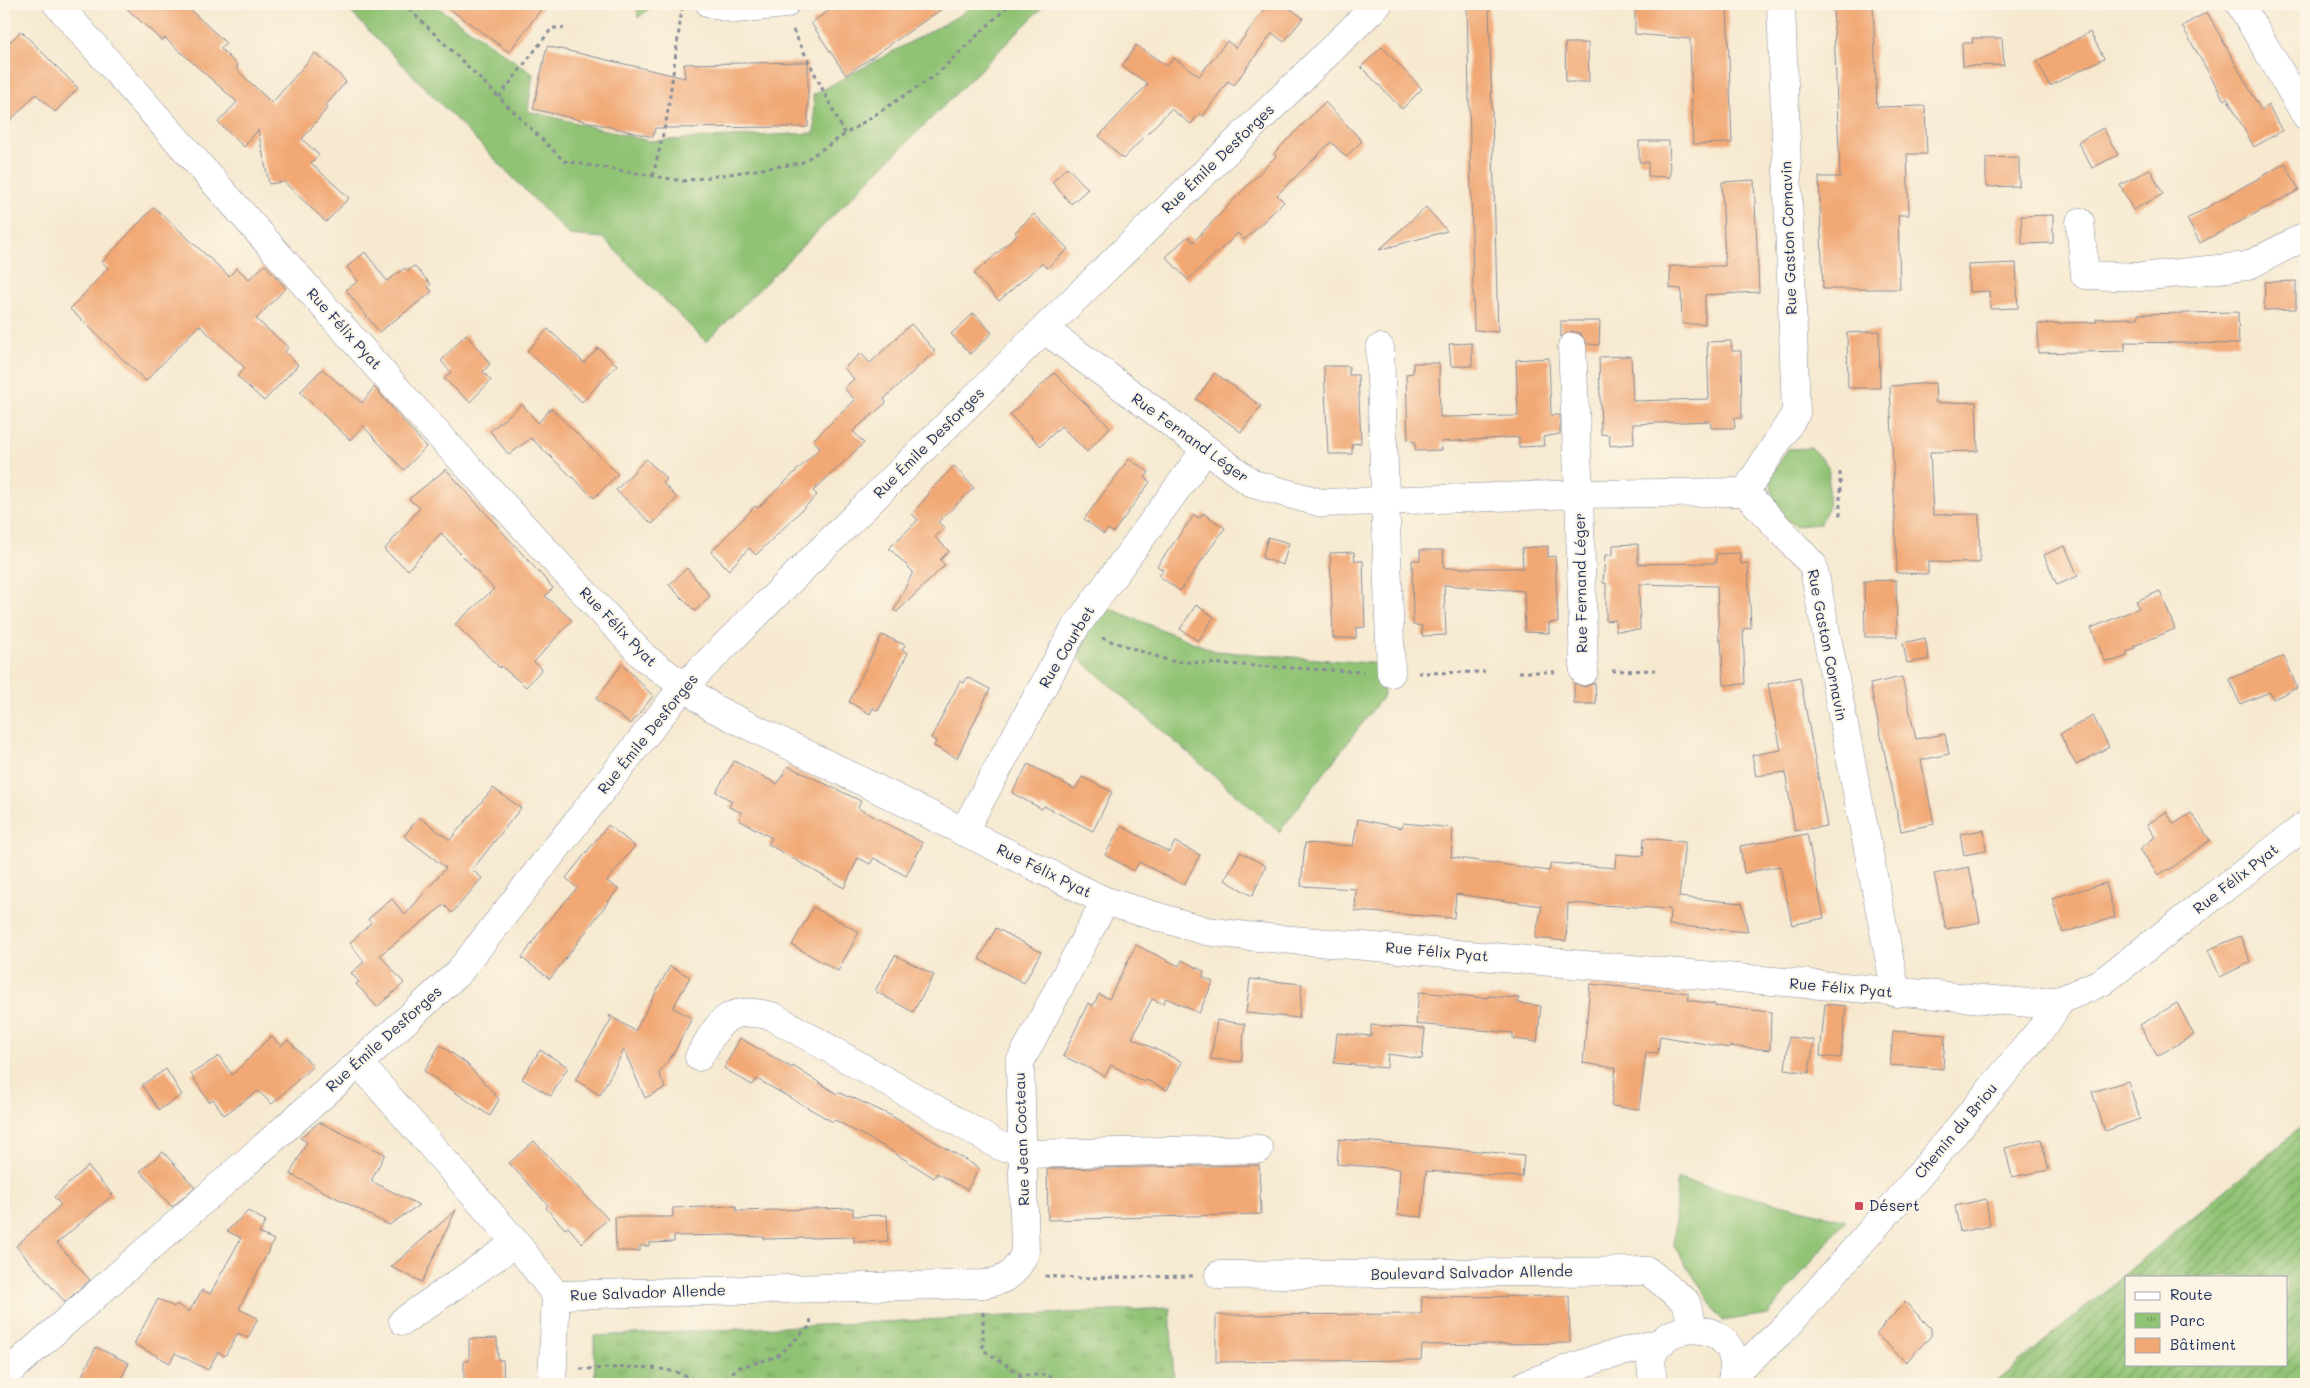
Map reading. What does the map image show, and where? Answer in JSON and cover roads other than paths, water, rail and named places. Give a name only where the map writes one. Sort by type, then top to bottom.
[{"type":"street","name":"Rue Félix Pyat","points":[[57,4],[418,412],[644,657],[713,708],[1105,901],[1206,931],[1238,935],[2030,1003],[2061,1000],[2102,982],[2306,825]]},
{"type":"street","points":[[710,4],[736,10],[784,4]]},
{"type":"street","name":"Rue Émile Desforges","points":[[4,1376],[359,1063],[458,973],[683,687],[1044,329],[1378,4]]},
{"type":"street","name":"Rue Gaston Cornavin","points":[[1781,4],[1796,413],[1745,492],[1814,565],[1896,993]]},
{"type":"street","points":[[2240,4],[2306,116]]},
{"type":"street","points":[[2080,222],[2085,275],[2140,277],[2247,266],[2306,236]]},
{"type":"street","name":"Rue Fernand Léger","points":[[1044,329],[1253,484],[1322,504],[1579,494],[1745,492]]},
{"type":"street","name":"Rue Fernand Léger","points":[[1572,347],[1579,494],[1584,671]]},
{"type":"street","points":[[1380,348],[1391,673]]},
{"type":"street","name":"Rue Courbet","points":[[963,832],[1075,628],[1206,450]]},
{"type":"street","name":"Rue Jean Cocteau","points":[[1012,1274],[1020,1264],[1025,1252],[1020,1062],[1105,901]]},
{"type":"street","name":"Chemin du Briou","points":[[1732,1380],[1787,1326],[1901,1197],[2046,1023],[2061,1000]]},
{"type":"street","points":[[699,1057],[718,1024],[729,1016],[745,1012],[772,1016],[1002,1147],[1023,1150],[1259,1149]]},
{"type":"street","name":"Rue Salvador Allende","points":[[359,1063],[516,1243],[556,1295],[983,1284],[999,1282],[1012,1274]]},
{"type":"street","points":[[403,1321],[516,1243]]},
{"type":"street","name":"Boulevard Salvador Allende","points":[[1219,1275],[1648,1271],[1686,1302],[1693,1328]]},
{"type":"street","points":[[552,1377],[556,1295]]},
{"type":"street","name":"Chemin du Briou","points":[[1728,1348],[1787,1326]]},
{"type":"street","points":[[1654,1383],[1651,1368],[1654,1354],[1662,1342],[1671,1334],[1693,1328],[1707,1331],[1719,1338],[1728,1348],[1733,1362],[1732,1380]]},
{"type":"street","points":[[1526,1384],[1599,1358],[1662,1342]]},
{"type":"street","points":[[1599,1358],[1654,1383]]},
{"type":"place","name":"Désert","points":[[1859,1206]]}]
